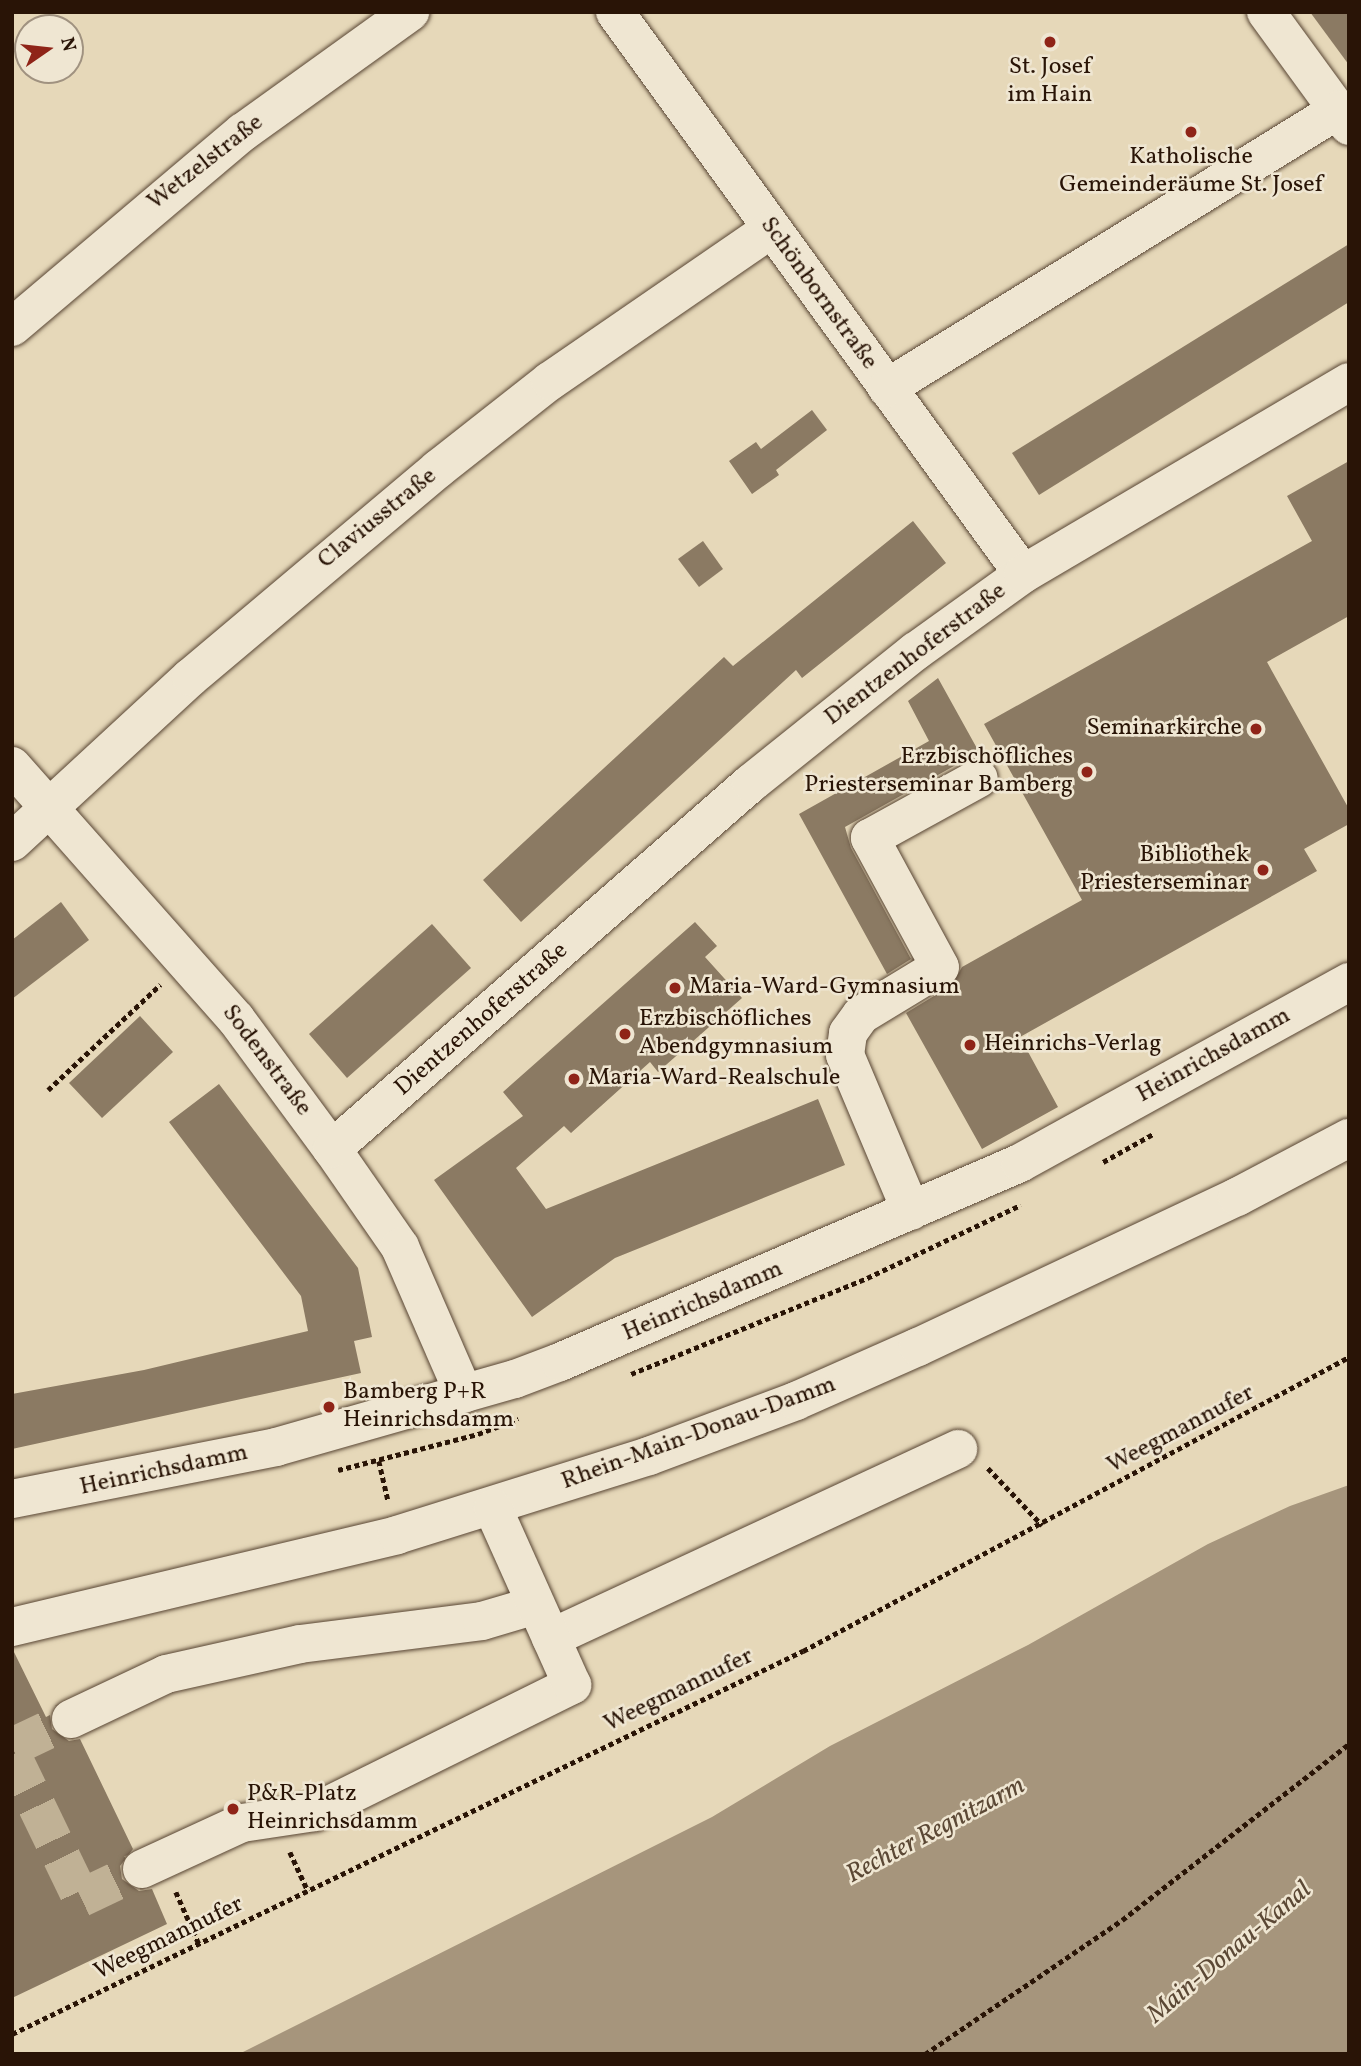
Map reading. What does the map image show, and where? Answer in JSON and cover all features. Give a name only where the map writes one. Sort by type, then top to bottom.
[{"type":"street","name":"Wetzelstraße","points":[[12,327],[243,132],[410,12]]},
{"type":"street","points":[[887,388],[1344,116],[1266,12]]},
{"type":"street","name":"Schönbornstraße","points":[[620,14],[770,230],[1023,574]]},
{"type":"street","name":"Claviusstraße","points":[[12,842],[201,668],[438,469],[550,381],[770,230]]},
{"type":"street","name":"Dientzenhoferstraße","points":[[332,1149],[751,783],[916,650],[1023,574],[1349,382]]},
{"type":"street","name":"Sodenstraße","points":[[12,766],[236,1019],[332,1149],[400,1247],[438,1327],[464,1394]]},
{"type":"street","points":[[911,1211],[845,1055],[848,1033],[861,1015],[940,967],[870,838],[979,778]]},
{"type":"street","name":"Heinrichsdamm","points":[[12,1499],[207,1464],[515,1379],[665,1320],[1020,1163],[1349,982]]},
{"type":"street","name":"Rhein-Main-Donau-Damm","points":[[12,1627],[397,1535],[493,1508],[796,1401],[1118,1254],[1349,1138]]},
{"type":"street","points":[[71,1719],[166,1674],[300,1644],[482,1621],[544,1621],[958,1449]]},
{"type":"street","points":[[166,1857],[242,1823],[315,1812],[572,1685],[493,1508]]},
{"type":"street","points":[[12,1598],[90,1608]]},
{"type":"path","points":[[48,1090],[160,984]]},
{"type":"path","name":"Weegmannufer","points":[[12,2034],[803,1651],[1042,1525],[1349,1357]]},
{"type":"path","points":[[369,1421],[397,1535]]},
{"type":"path","points":[[958,1449],[983,1463],[1042,1525]]},
{"type":"path","points":[[925,2054],[1122,1920],[1349,1744]]},
{"type":"path","points":[[166,1857],[199,1944]]},
{"type":"water","points":[[1349,1485],[1349,2054],[239,2054],[712,1817],[830,1746],[1028,1645],[1208,1544],[1290,1506]]},
{"type":"building","points":[[1310,12],[1349,12],[1349,65]]},
{"type":"building","points":[[1349,244],[1349,302],[1039,495],[1012,453]]},
{"type":"building","points":[[812,410],[827,430],[776,470],[779,475],[752,494],[729,461],[756,442],[761,449]]},
{"type":"building","points":[[1349,461],[1349,616],[1267,662],[1349,809],[1349,824],[1304,849],[1317,871],[1020,1037],[1058,1107],[982,1149],[906,1013],[952,985],[962,967],[1082,900],[984,724],[1312,541],[1287,496]]},
{"type":"building","points":[[913,521],[946,563],[802,678],[796,670],[521,922],[483,880],[724,657],[733,666]]},
{"type":"building","points":[[703,541],[723,569],[699,587],[678,559]]},
{"type":"building","points":[[938,678],[979,752],[845,827],[851,848],[911,959],[887,974],[799,814],[929,741],[908,701]]},
{"type":"building","points":[[61,902],[89,940],[12,999],[12,940]]},
{"type":"building","points":[[695,922],[717,946],[705,957],[742,998],[658,1072],[650,1062],[571,1133],[564,1126],[516,1168],[546,1209],[818,1099],[845,1165],[615,1258],[532,1317],[434,1180],[523,1116],[503,1092]]},
{"type":"building","points":[[432,924],[471,968],[347,1078],[309,1034]]},
{"type":"building","points":[[140,1016],[173,1052],[102,1118],[69,1083]]},
{"type":"building","points":[[219,1084],[358,1268],[372,1337],[354,1341],[361,1373],[12,1449],[12,1394],[144,1370],[308,1331],[301,1296],[169,1122]]},
{"type":"building","points":[[12,1648],[46,1717],[50,1715],[52,1729],[69,1741],[80,1739],[133,1849],[120,1866],[122,1879],[139,1891],[152,1889],[167,1924],[12,1998]]},
{"type":"tunnel","points":[[12,1747],[71,1719]]},
{"type":"tunnel","points":[[12,1755],[81,1898],[142,1869]]},
{"type":"place","name":"St. Josef im Hain","points":[[1050,42]]},
{"type":"place","name":"Katholische Gemeinderäume St. Josef","points":[[1191,132]]},
{"type":"place","name":"Seminarkirche","points":[[1256,729]]},
{"type":"place","name":"Erzbischöfliches Priesterseminar Bamberg","points":[[1087,772]]},
{"type":"place","name":"Bibliothek Priesterseminar","points":[[1263,870]]},
{"type":"place","name":"Maria-Ward-Gymnasium","points":[[675,988]]},
{"type":"place","name":"Erzbischöfliches Abendgymnasium","points":[[625,1034]]},
{"type":"place","name":"Heinrichs-Verlag","points":[[970,1045]]},
{"type":"place","name":"Maria-Ward-Realschule","points":[[574,1079]]},
{"type":"place","name":"Bamberg P+R Heinrichsdamm","points":[[329,1407]]},
{"type":"place","name":"P&R-Platz Heinrichsdamm","points":[[233,1809]]},
{"type":"water label","name":"Rechter Regnitzarm","points":[[936,1831]]},
{"type":"water label","name":"Main-Donau-Kanal","points":[[1230,1953]]}]
